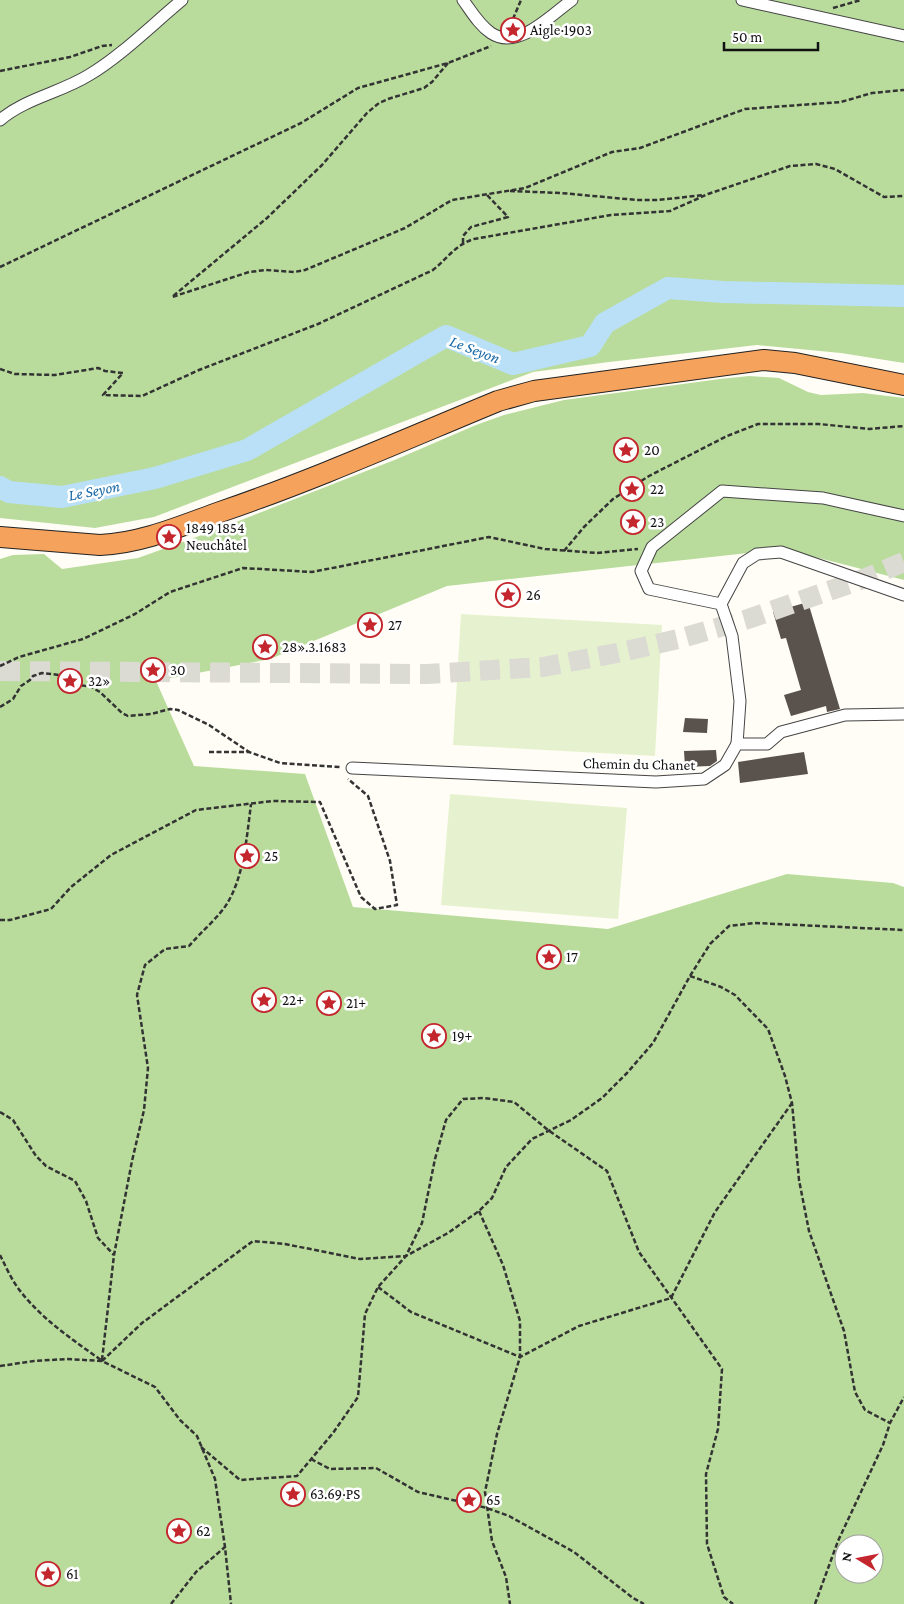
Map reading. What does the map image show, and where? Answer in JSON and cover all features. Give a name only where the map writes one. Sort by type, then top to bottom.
[{"type":"highway","points":[[0,537],[100,545],[143,539],[246,504],[498,401],[534,391],[764,360],[803,364],[904,385]]},
{"type":"street","points":[[0,120],[25,104],[101,68],[182,0]]},
{"type":"street","points":[[463,0],[483,26],[490,32],[503,37],[516,37],[525,34],[572,0]]},
{"type":"street","points":[[742,0],[904,36]]},
{"type":"street","points":[[721,604],[649,589],[641,571],[652,547],[722,491],[823,498],[904,516]]},
{"type":"street","points":[[904,594],[781,552],[757,554],[743,563],[721,604],[732,636],[740,701],[737,744],[767,744],[780,732],[845,715],[904,714]]},
{"type":"street","name":"Chemin du Chanet","points":[[352,768],[656,782],[704,779],[725,765],[737,744]]},
{"type":"path","points":[[0,267],[301,123],[358,88],[448,63],[493,46],[503,37],[512,22],[521,0]]},
{"type":"path","points":[[0,71],[70,57],[102,46],[126,47]]},
{"type":"path","points":[[448,63],[432,82],[424,88],[388,99],[379,103],[367,113],[322,164],[267,218],[172,297],[248,272],[266,270],[294,272],[305,270],[405,228],[452,200],[524,188],[612,152],[640,148],[745,109],[842,102],[872,93],[904,90]]},
{"type":"path","points":[[0,368],[15,374],[55,375],[98,368],[105,371],[123,373],[103,395],[142,396],[199,370],[318,324],[424,274],[445,261],[456,247],[474,239],[611,215],[670,211],[708,194],[790,166],[816,164],[835,169],[884,197],[904,196]]},
{"type":"path","points":[[504,191],[561,193],[637,200],[658,200],[708,194]]},
{"type":"path","points":[[463,243],[463,236],[471,227],[508,217],[486,194]]},
{"type":"path","points":[[564,551],[584,527],[613,499],[649,476],[727,436],[758,424],[819,424],[869,429],[904,426]]},
{"type":"path","points":[[0,666],[20,657],[83,639],[135,614],[170,592],[243,568],[312,572],[489,537],[544,549],[564,551],[597,553],[652,547]]},
{"type":"path","points":[[0,706],[13,699],[21,686],[34,676],[42,673],[59,674],[80,685],[100,692],[122,713],[128,716],[151,714],[170,709],[178,710],[216,729],[249,752],[280,763],[352,768]]},
{"type":"path","points":[[209,752],[249,752]]},
{"type":"path","points":[[0,920],[10,920],[51,909],[71,887],[111,855],[196,810],[273,801],[320,802],[361,897],[375,909],[397,905],[390,861],[368,796],[344,776],[352,768]]},
{"type":"path","points":[[102,1361],[114,1255],[144,1110],[148,1068],[137,995],[145,965],[165,949],[189,946],[228,903],[237,881],[246,845],[251,804]]},
{"type":"path","points":[[0,1366],[67,1359],[102,1361],[142,1323],[253,1241],[286,1244],[360,1259],[406,1256],[448,1233],[479,1212],[492,1198],[506,1167],[532,1139],[571,1120],[602,1098],[627,1073],[653,1043],[710,944],[729,926],[755,923],[904,930]]},
{"type":"path","points":[[690,976],[721,987],[735,995],[768,1029],[785,1076],[792,1103],[799,1180],[809,1231],[844,1331],[855,1392],[865,1410],[890,1423]]},
{"type":"path","points":[[201,1447],[240,1480],[298,1476],[358,1397],[365,1314],[378,1287],[406,1256],[422,1223],[435,1159],[446,1120],[463,1099],[484,1098],[514,1102],[548,1130],[607,1171],[639,1252],[722,1369],[718,1429],[706,1474],[707,1544],[724,1597],[733,1604]]},
{"type":"path","points":[[520,1357],[579,1326],[671,1298],[715,1212],[792,1103]]},
{"type":"path","points":[[0,1112],[13,1120],[36,1156],[46,1166],[75,1181],[86,1200],[98,1238],[114,1255]]},
{"type":"path","points":[[479,1212],[503,1265],[520,1321],[520,1357],[497,1434],[485,1492],[492,1542],[506,1577],[510,1604]]},
{"type":"path","points":[[0,1255],[20,1291],[32,1305],[64,1334],[102,1361],[155,1388],[180,1420],[197,1436],[215,1479],[225,1547],[230,1604]]},
{"type":"path","points":[[378,1287],[411,1312],[520,1357]]},
{"type":"path","points":[[815,1604],[838,1541],[883,1445],[890,1423],[904,1397]]},
{"type":"path","points":[[311,1459],[330,1469],[376,1468],[418,1492],[487,1508],[509,1516],[574,1552],[633,1598],[644,1604]]},
{"type":"path","points":[[171,1604],[196,1572],[225,1547]]},
{"type":"green space","points":[[0,0],[904,0],[904,363],[841,353],[757,345],[533,372],[154,517],[95,528],[0,518]]},
{"type":"green space","points":[[749,376],[779,378],[808,392],[821,395],[863,393],[904,398],[904,580],[784,549],[447,586],[270,659],[156,681],[194,766],[305,774],[353,907],[608,929],[787,874],[893,883],[904,887],[904,1604],[0,1604],[0,559],[13,555],[44,554],[62,569],[138,558],[213,531],[397,459],[476,425],[504,415],[564,400]]},
{"type":"green space","points":[[461,614],[662,625],[655,756],[453,745]]},
{"type":"green space","points":[[450,794],[627,808],[618,919],[441,905]]},
{"type":"building","points":[[808,602],[840,709],[827,712],[826,706],[791,716],[784,695],[801,690],[786,638],[781,639],[773,612]]},
{"type":"building","points":[[685,718],[708,719],[707,733],[683,732]]},
{"type":"building","points":[[716,750],[717,761],[710,766],[685,767],[684,751]]},
{"type":"building","points":[[804,752],[808,774],[740,783],[738,762]]},
{"type":"waterway","name":"Le Seyon","points":[[0,487],[9,492],[62,497],[155,478],[247,450],[446,336],[513,364],[590,346],[605,323],[668,288],[723,292],[904,296]]},
{"type":"tunnel","points":[[0,671],[427,674],[543,667],[678,639],[748,619],[866,578],[904,562]]},
{"type":"place","name":"Aigle·1903","points":[[513,30]]},
{"type":"place","name":"20","points":[[626,450]]},
{"type":"place","name":"22","points":[[632,489]]},
{"type":"place","name":"23","points":[[633,522]]},
{"type":"place","name":"1849 1854 Neuchâtel","points":[[169,537]]},
{"type":"place","name":"26","points":[[508,595]]},
{"type":"place","name":"27","points":[[370,625]]},
{"type":"place","name":"28».3.1683","points":[[265,647]]},
{"type":"place","name":"30","points":[[153,670]]},
{"type":"place","name":"32»","points":[[70,681]]},
{"type":"place","name":"25","points":[[247,856]]},
{"type":"place","name":"17","points":[[549,957]]},
{"type":"place","name":"22+","points":[[264,1000]]},
{"type":"place","name":"21+","points":[[329,1003]]},
{"type":"place","name":"19+","points":[[434,1036]]},
{"type":"place","name":"63.69·PS","points":[[293,1494]]},
{"type":"place","name":"65","points":[[469,1500]]},
{"type":"place","name":"62","points":[[179,1531]]},
{"type":"place","name":"61","points":[[48,1574]]}]
